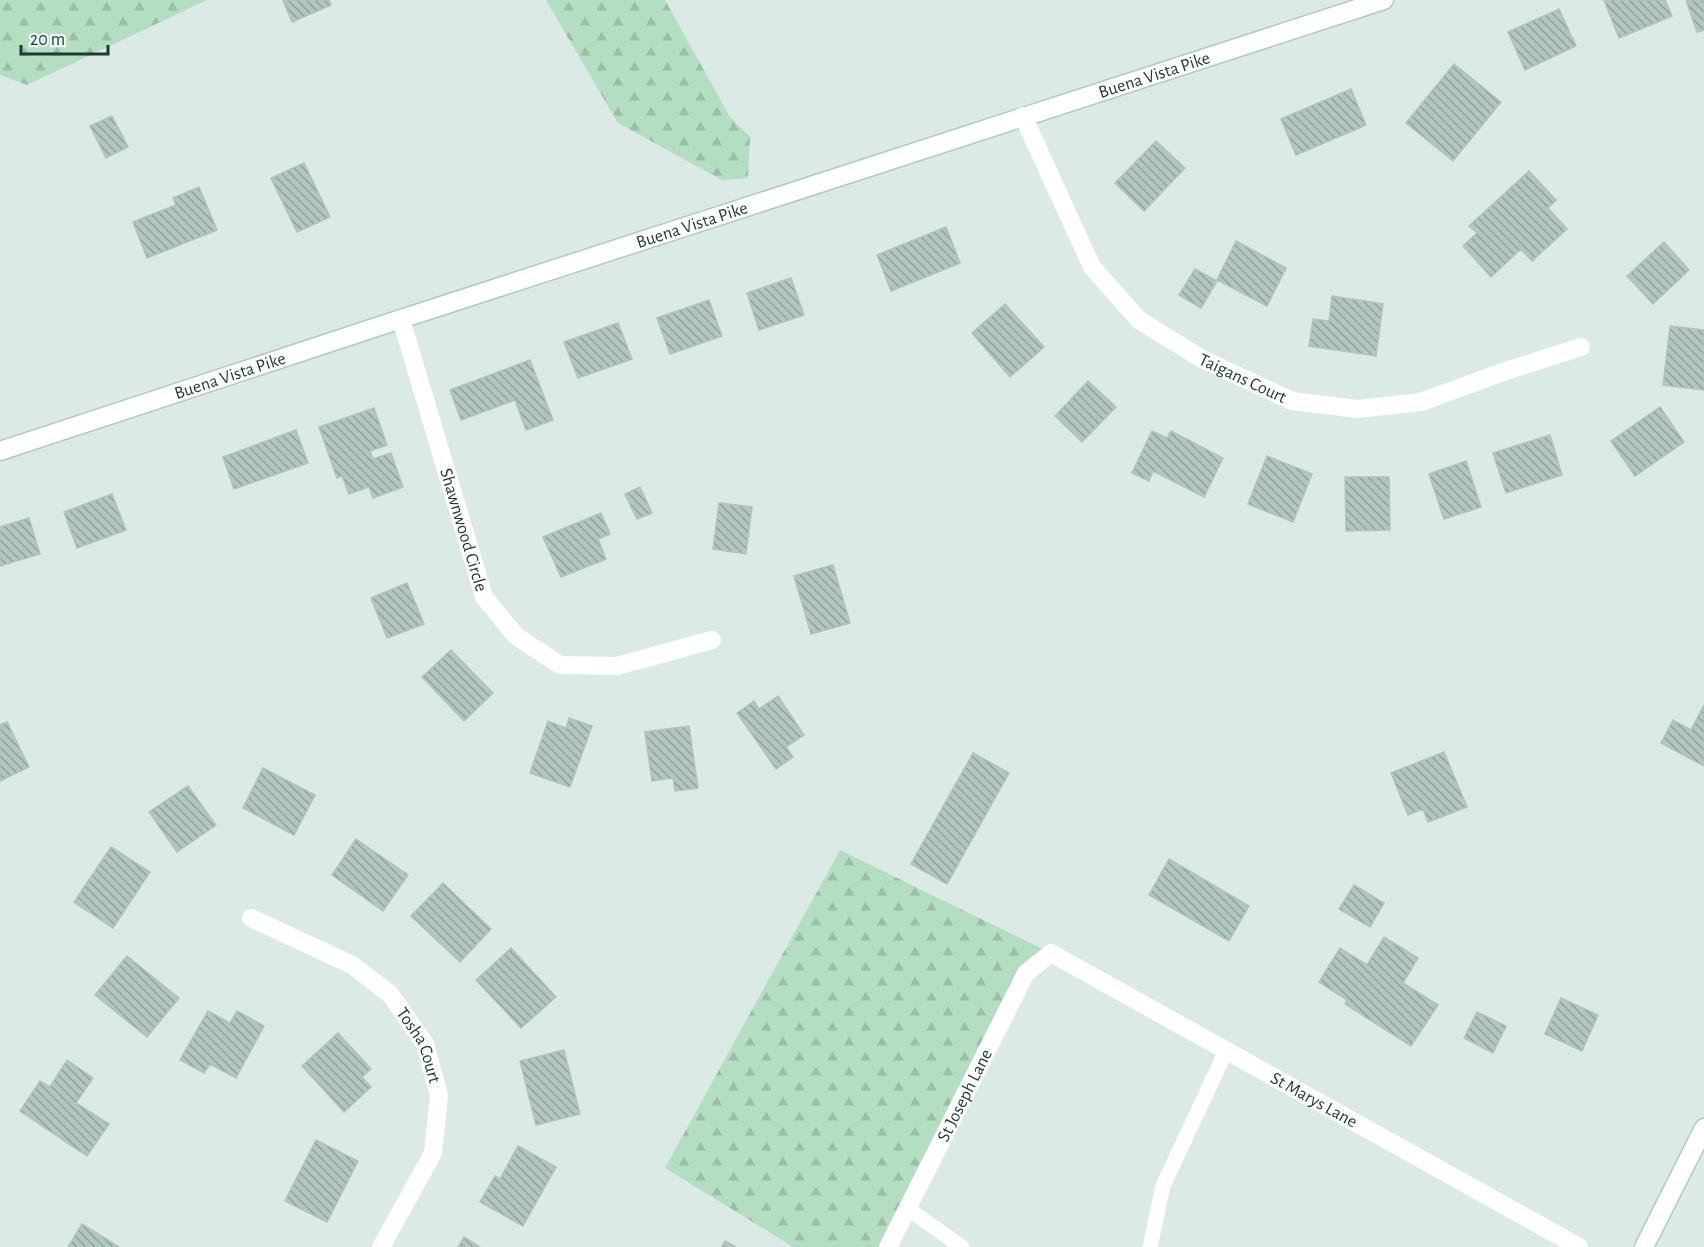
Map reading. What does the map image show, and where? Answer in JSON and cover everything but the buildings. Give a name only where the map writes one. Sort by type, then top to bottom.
[{"type":"street","name":"Buena Vista Pike","points":[[0,452],[401,319],[1384,0]]},
{"type":"street","name":"Taigans Court","points":[[1023,116],[1092,267],[1139,320],[1202,359],[1292,401],[1358,409],[1421,402],[1581,347]]},
{"type":"street","name":"Shawnwood Circle","points":[[401,319],[484,597],[516,636],[561,664],[617,666],[712,640]]},
{"type":"street","name":"Tosha Court","points":[[251,918],[352,965],[390,994],[425,1044],[439,1095],[433,1153],[381,1247]]},
{"type":"street","name":"St Marys Lane","points":[[1051,954],[1579,1247]]},
{"type":"street","name":"St Joseph Lane","points":[[888,1247],[1026,973],[1051,954]]},
{"type":"street","points":[[1644,1247],[1704,1128]]},
{"type":"lane","points":[[1150,1247],[1163,1186],[1226,1051]]},
{"type":"lane","points":[[907,1208],[962,1247]]},
{"type":"green space","points":[[0,0],[207,0],[27,85],[0,75]]},
{"type":"green space","points":[[546,0],[665,0],[730,117],[750,137],[748,178],[722,180],[618,123]]},
{"type":"green space","points":[[840,850],[1051,953],[1026,973],[888,1247],[793,1247],[665,1168]]}]
